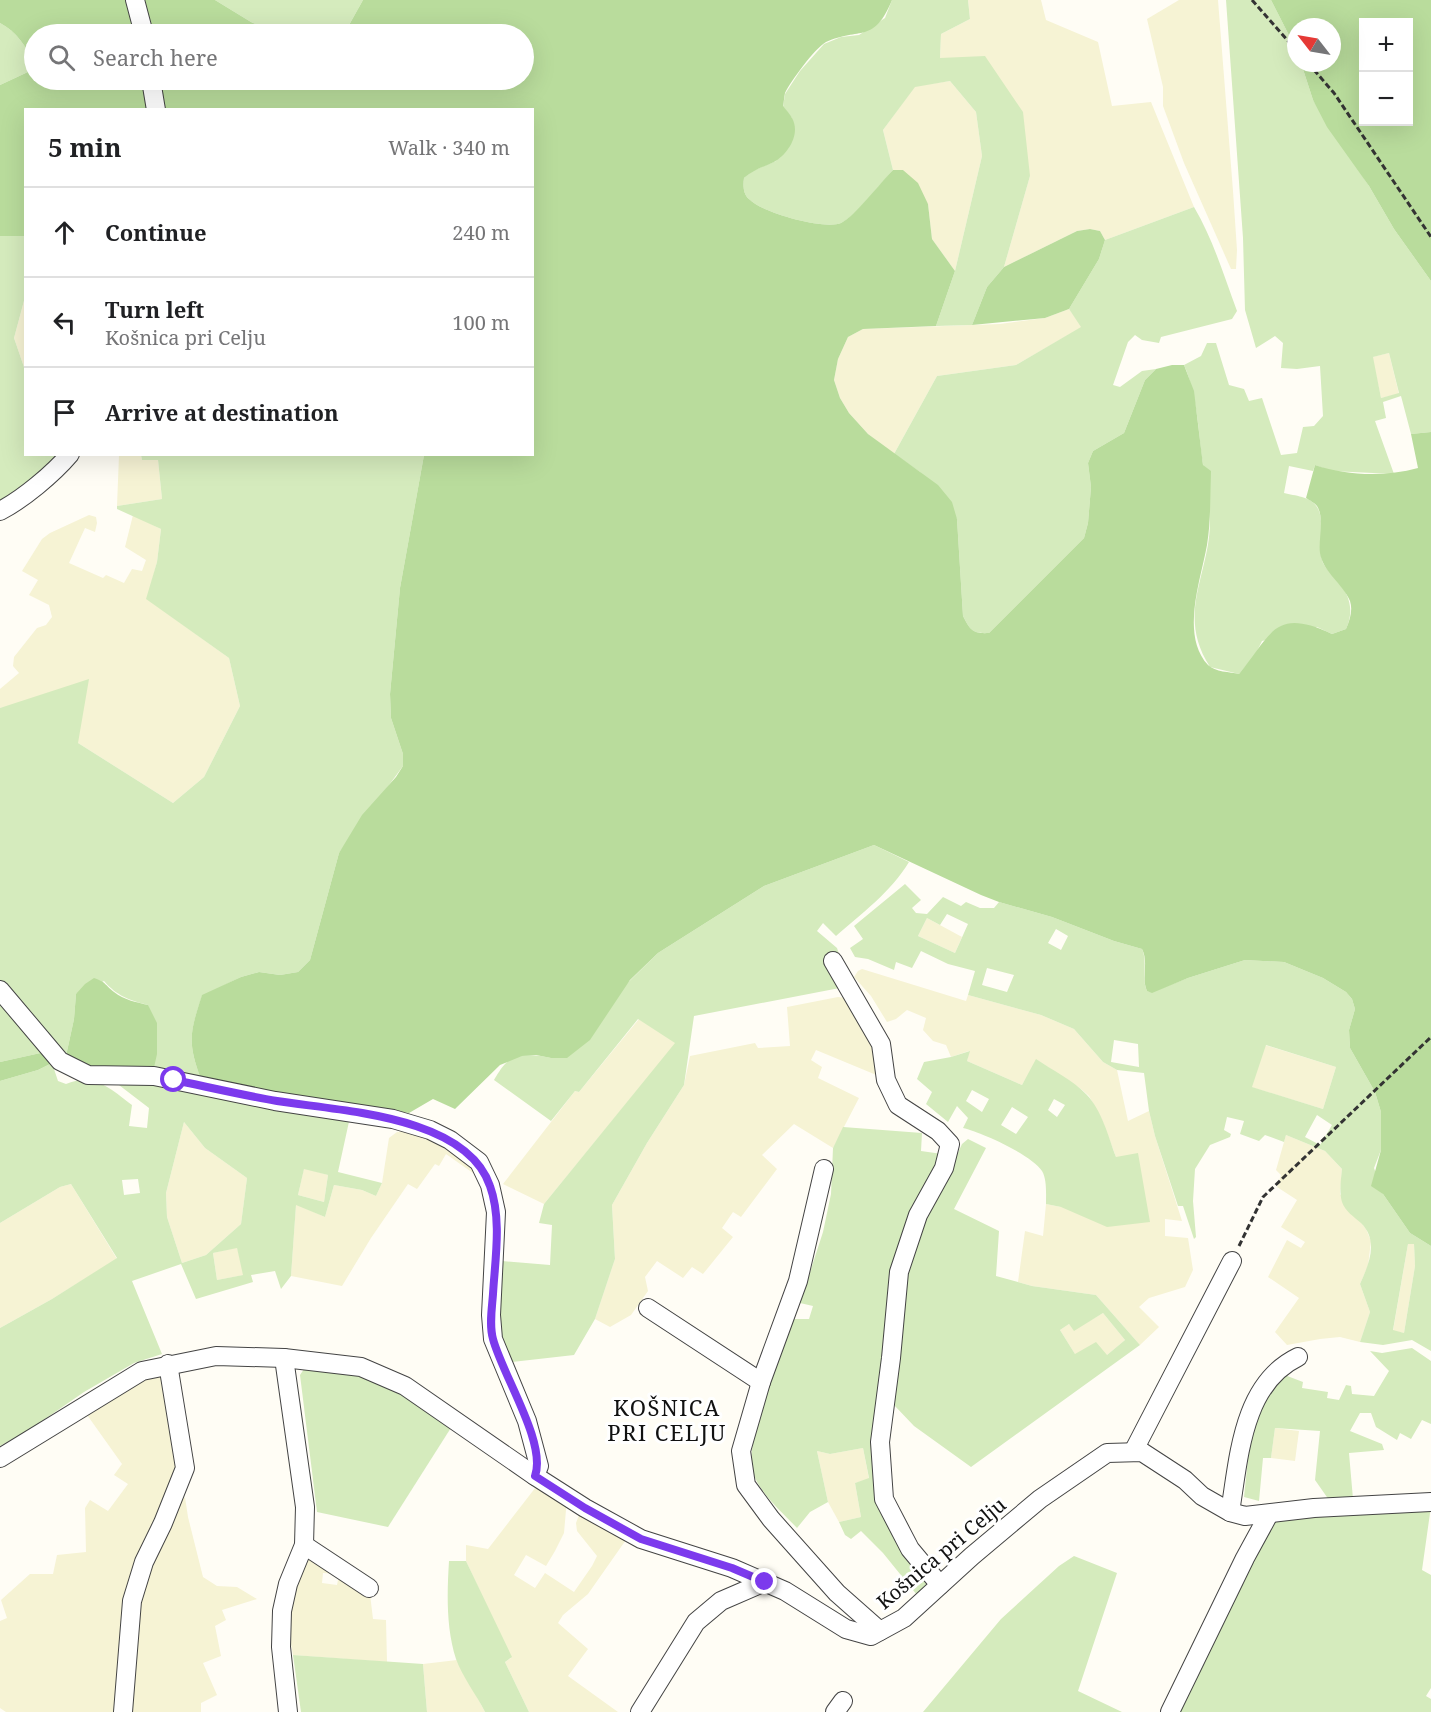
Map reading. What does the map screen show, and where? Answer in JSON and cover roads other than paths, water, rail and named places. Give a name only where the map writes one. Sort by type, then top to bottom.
[{"type":"street","points":[[135,0],[141,24]]},
{"type":"street","points":[[153,90],[156,108]]},
{"type":"street","points":[[0,511],[19,498],[68,456]]},
{"type":"street","points":[[833,961],[881,1044],[886,1080],[897,1104],[938,1131],[950,1144],[944,1168],[918,1215],[899,1272],[880,1443],[884,1499],[910,1549],[940,1585]]},
{"type":"street","points":[[0,990],[60,1061],[88,1075],[154,1076],[275,1101],[393,1119],[430,1130],[450,1140],[479,1162],[490,1185],[496,1212],[491,1315],[493,1339],[527,1421],[538,1466],[535,1476]]},
{"type":"street","points":[[824,1169],[798,1281],[761,1382],[741,1451],[746,1485],[771,1519],[837,1593],[880,1631]]},
{"type":"street","points":[[1133,1452],[1232,1261]]},
{"type":"street","points":[[648,1308],[761,1382]]},
{"type":"street","name":"Košnica pri Celju","points":[[0,1458],[142,1371],[168,1364],[216,1356],[284,1358],[361,1367],[405,1386],[535,1476],[585,1508],[641,1539],[732,1568],[785,1591],[846,1629],[871,1636],[904,1618],[1040,1498],[1107,1453],[1142,1452],[1185,1480],[1202,1496],[1230,1512],[1245,1516],[1314,1508],[1431,1502]]},
{"type":"street","points":[[284,1358],[305,1507],[304,1545],[288,1584],[282,1611],[281,1647],[288,1712]]},
{"type":"street","points":[[1230,1512],[1250,1411],[1264,1384],[1284,1364],[1298,1358]]},
{"type":"street","points":[[123,1712],[132,1601],[144,1562],[185,1468],[168,1364]]},
{"type":"street","points":[[1170,1712],[1269,1514]]},
{"type":"street","points":[[304,1545],[369,1588]]},
{"type":"street","points":[[640,1712],[696,1622],[721,1601],[765,1582]]},
{"type":"district","name":"KOŠNICA PRI CELJU","points":[[667,1420]]}]
